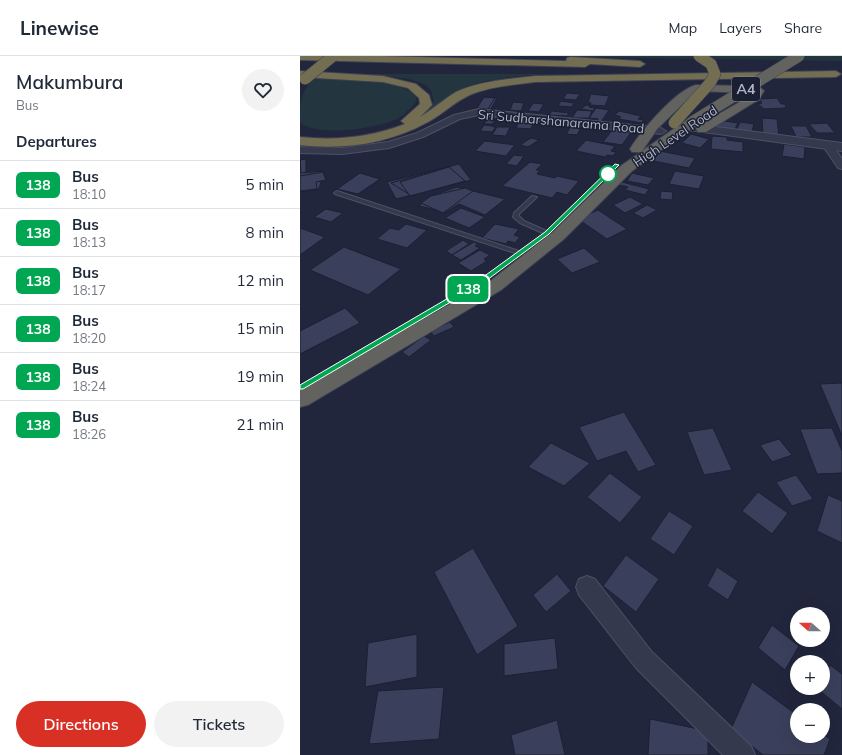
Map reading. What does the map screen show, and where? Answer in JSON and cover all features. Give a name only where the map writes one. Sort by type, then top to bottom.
[{"type":"highway","points":[[301,78],[324,56]]},
{"type":"highway","points":[[301,78],[333,56]]},
{"type":"highway","points":[[300,57],[526,63],[650,64],[486,56]]},
{"type":"highway","name":"High Level Road","points":[[300,399],[495,286],[558,236],[627,168],[784,56]]},
{"type":"highway","name":"High Level Road","points":[[300,387],[481,281],[520,253],[547,233],[617,165],[637,149],[655,130],[687,124],[799,56]]},
{"type":"highway","points":[[687,124],[715,74],[711,64],[696,60]]},
{"type":"highway","points":[[696,60],[724,65]]},
{"type":"highway","points":[[300,65],[613,72],[840,72]]},
{"type":"highway","points":[[740,65],[840,72]]},
{"type":"highway","points":[[300,141],[327,142],[382,136],[410,127],[420,122],[461,95],[489,86],[535,79],[840,72]]},
{"type":"highway","points":[[300,134],[327,137],[350,136],[383,130],[411,119],[426,105],[425,97],[412,86],[400,82],[376,79],[301,78]]},
{"type":"highway","points":[[655,130],[689,92],[696,88],[741,88],[758,91],[754,98],[687,124]]},
{"type":"street","name":"Sri Sudharshanarama Road","points":[[300,150],[342,151],[389,145],[420,135],[456,117],[479,112],[655,130]]},
{"type":"street","points":[[687,124],[842,147]]},
{"type":"street","points":[[828,146],[842,166]]},
{"type":"street","points":[[587,587],[644,660],[742,755]]},
{"type":"lane","points":[[337,193],[520,253]]},
{"type":"lane","points":[[534,197],[516,214],[516,218],[547,233]]},
{"type":"shaded area","points":[[551,56],[842,56],[842,61],[576,57]]},
{"type":"shaded area","points":[[357,74],[594,74],[529,75],[496,79],[465,88],[445,99],[427,113],[425,112],[434,101],[430,89],[413,80]]},
{"type":"shaded area","points":[[314,78],[367,80],[394,85],[406,89],[416,95],[416,102],[397,119],[376,126],[348,130],[320,130],[308,127],[300,122],[300,109],[303,93]]},
{"type":"building","points":[[567,93],[580,94],[576,100],[563,99]]},
{"type":"building","points":[[591,94],[609,96],[605,106],[590,105],[591,103],[588,102]]},
{"type":"building","points":[[484,97],[497,98],[491,109],[477,108]]},
{"type":"building","points":[[484,97],[495,98],[488,109],[477,108]]},
{"type":"building","points":[[777,98],[781,104],[785,104],[786,108],[764,109],[758,104],[762,103],[759,99]]},
{"type":"building","points":[[561,101],[574,103],[572,107],[558,106]]},
{"type":"building","points":[[513,102],[524,103],[521,111],[510,110]]},
{"type":"building","points":[[533,103],[544,104],[539,112],[528,111]]},
{"type":"building","points":[[586,105],[595,108],[593,111],[581,109]]},
{"type":"building","points":[[596,108],[609,110],[601,122],[597,121],[598,119],[589,118]]},
{"type":"building","points":[[577,110],[592,111],[589,118],[572,118]]},
{"type":"building","points":[[552,111],[569,113],[567,116],[549,115]]},
{"type":"building","points":[[619,111],[641,116],[638,119],[644,120],[641,123],[619,119],[621,117],[615,115]]},
{"type":"building","points":[[762,118],[777,119],[779,137],[763,135]]},
{"type":"building","points":[[487,119],[495,119],[493,124],[484,124]]},
{"type":"building","points":[[520,120],[534,121],[531,129],[516,128]]},
{"type":"building","points":[[719,120],[738,123],[734,131],[715,127]]},
{"type":"building","points":[[740,122],[754,124],[751,134],[736,131]]},
{"type":"building","points":[[827,123],[835,133],[817,133],[809,124]]},
{"type":"building","points":[[484,125],[496,127],[492,132],[480,131]]},
{"type":"building","points":[[572,125],[582,126],[577,135],[566,134]]},
{"type":"building","points":[[791,126],[806,126],[812,137],[796,137]]},
{"type":"building","points":[[497,127],[510,127],[506,136],[492,135]]},
{"type":"building","points":[[617,128],[632,131],[622,145],[603,142],[613,129],[616,130]]},
{"type":"building","points":[[691,134],[709,139],[700,148],[682,143]]},
{"type":"building","points":[[712,136],[727,137],[727,140],[743,142],[743,152],[711,149]]},
{"type":"building","points":[[531,138],[539,140],[528,147],[520,145]]},
{"type":"building","points":[[586,140],[615,146],[611,151],[616,152],[613,156],[607,155],[605,157],[576,151]]},
{"type":"building","points":[[485,141],[515,145],[506,156],[475,151]]},
{"type":"building","points":[[784,144],[805,147],[804,159],[782,156]]},
{"type":"building","points":[[660,151],[695,158],[689,168],[653,161]]},
{"type":"building","points":[[514,155],[524,156],[517,166],[506,164]]},
{"type":"building","points":[[304,159],[305,173],[300,174],[300,160]]},
{"type":"building","points":[[306,159],[306,173],[300,174],[300,160]]},
{"type":"building","points":[[300,160],[301,173],[324,171],[319,189],[300,192]]},
{"type":"building","points":[[530,162],[542,164],[536,170],[540,170],[537,174],[555,178],[557,176],[579,181],[567,195],[557,192],[552,198],[502,186]]},
{"type":"building","points":[[459,164],[471,180],[396,199],[387,182]]},
{"type":"building","points":[[448,167],[465,181],[412,196],[391,183]]},
{"type":"building","points":[[449,167],[465,181],[410,196],[400,182]]},
{"type":"building","points":[[675,171],[704,176],[699,189],[669,184]]},
{"type":"building","points":[[323,172],[326,180],[316,182],[317,189],[300,191],[300,176]]},
{"type":"building","points":[[360,173],[380,179],[358,194],[337,189]]},
{"type":"building","points":[[632,173],[654,178],[648,185],[627,181]]},
{"type":"building","points":[[622,182],[649,189],[645,195],[625,190],[628,187],[619,185]]},
{"type":"building","points":[[457,187],[505,199],[485,215],[459,204],[446,212],[419,206],[430,196]]},
{"type":"building","points":[[465,188],[473,191],[443,213],[421,203],[431,196]]},
{"type":"building","points":[[661,191],[673,192],[672,200],[660,199]]},
{"type":"building","points":[[630,197],[643,204],[625,213],[613,205]]},
{"type":"building","points":[[647,205],[657,210],[643,218],[633,213]]},
{"type":"building","points":[[461,208],[485,217],[469,228],[445,218]]},
{"type":"building","points":[[326,209],[343,213],[331,222],[314,217]]},
{"type":"building","points":[[598,210],[627,229],[607,239],[578,219]]},
{"type":"building","points":[[406,224],[427,230],[407,248],[377,239],[390,228],[399,230]]},
{"type":"building","points":[[495,224],[519,229],[514,235],[520,237],[515,243],[508,241],[506,244],[482,238]]},
{"type":"building","points":[[300,228],[325,237],[300,255]]},
{"type":"building","points":[[463,240],[469,244],[452,255],[446,251]]},
{"type":"building","points":[[474,242],[478,244],[475,246],[480,248],[461,260],[452,255]]},
{"type":"building","points":[[344,247],[401,269],[368,295],[310,270]]},
{"type":"building","points":[[584,248],[600,262],[572,273],[557,259]]},
{"type":"building","points":[[480,250],[490,255],[484,259],[487,261],[471,271],[458,263]]},
{"type":"building","points":[[345,308],[360,323],[300,354],[300,331]]},
{"type":"building","points":[[450,322],[454,327],[434,336],[430,331]]},
{"type":"building","points":[[424,336],[431,340],[409,357],[402,352]]},
{"type":"building","points":[[842,383],[842,436],[820,384]]},
{"type":"building","points":[[624,412],[656,465],[638,472],[626,451],[597,461],[579,427]]},
{"type":"building","points":[[713,428],[732,470],[704,475],[687,432]]},
{"type":"building","points":[[832,428],[842,451],[842,473],[817,474],[800,429]]},
{"type":"building","points":[[779,439],[792,455],[772,462],[760,445]]},
{"type":"building","points":[[551,443],[590,463],[564,486],[528,467]]},
{"type":"building","points":[[610,473],[642,497],[620,523],[587,497]]},
{"type":"building","points":[[796,475],[813,499],[792,506],[776,482]]},
{"type":"building","points":[[758,492],[788,513],[772,534],[742,511]]},
{"type":"building","points":[[828,495],[842,501],[842,543],[817,531]]},
{"type":"building","points":[[669,511],[693,526],[674,555],[650,539]]},
{"type":"building","points":[[473,548],[518,626],[477,655],[434,572]]},
{"type":"building","points":[[626,555],[659,579],[636,612],[603,586]]},
{"type":"building","points":[[717,567],[738,581],[728,600],[707,586]]},
{"type":"building","points":[[557,574],[571,591],[546,612],[533,595]]},
{"type":"building","points":[[772,625],[790,639],[790,647],[798,647],[794,655],[790,655],[790,661],[785,670],[758,648]]},
{"type":"building","points":[[417,634],[417,677],[365,687],[368,643]]},
{"type":"building","points":[[555,638],[558,669],[504,676],[504,644]]},
{"type":"building","points":[[830,665],[842,674],[842,709],[825,695],[830,695]]},
{"type":"building","points":[[752,682],[790,710],[790,743],[828,743],[824,755],[763,755],[731,729]]},
{"type":"building","points":[[444,687],[439,739],[369,744],[378,691]]},
{"type":"building","points":[[650,719],[708,731],[708,755],[648,755]]},
{"type":"building","points":[[557,720],[565,755],[515,755],[511,735]]},
{"type":"bus line","name":"138","points":[[300,387],[481,281],[547,233],[617,165]]}]
